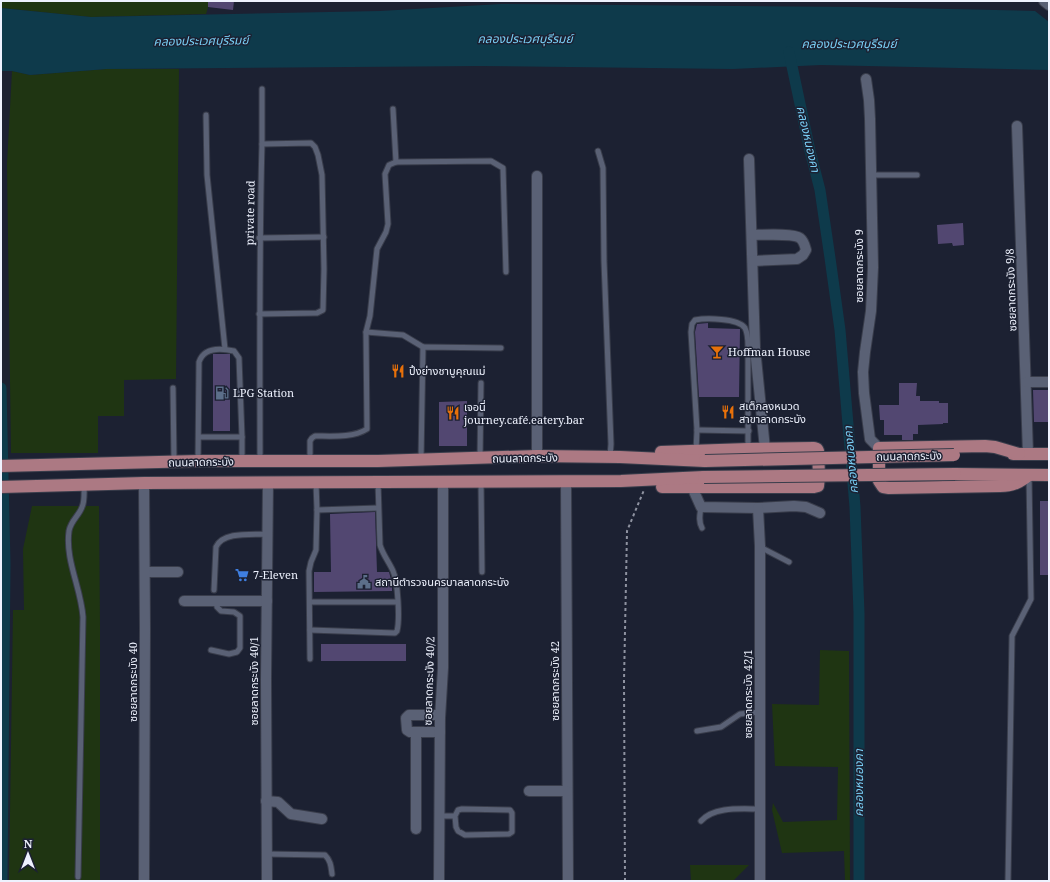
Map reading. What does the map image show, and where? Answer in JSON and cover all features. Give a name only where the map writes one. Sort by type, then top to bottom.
[{"type":"main road","points":[[1024,454],[985,446],[879,448],[879,481],[883,487],[889,488],[1007,486],[1020,482],[1029,475]]},
{"type":"main road","points":[[615,457],[659,452],[748,449],[817,449],[818,451],[818,486],[804,488],[660,487],[621,481]]},
{"type":"main road","name":"ถนนลาดกระบัง","points":[[1,466],[198,461],[378,461],[480,459],[537,456],[615,457],[705,461],[1049,454]]},
{"type":"main road","points":[[378,461],[378,482]]},
{"type":"main road","name":"ถนนลาดกระบัง","points":[[1,487],[144,483],[621,481],[704,478],[955,474],[1049,475]]},
{"type":"street","points":[[1044,1],[1049,5]]},
{"type":"street","name":"ซอยลาดกระบัง 9","points":[[866,79],[869,100],[872,293],[870,327],[863,372],[870,439],[879,448]]},
{"type":"street","name":"ซอยลาดกระบัง 9/8","points":[[1017,126],[1026,382],[1024,454]]},
{"type":"street","points":[[749,158],[755,348],[765,449]]},
{"type":"street","points":[[537,176],[537,456]]},
{"type":"street","points":[[752,235],[790,236],[800,238],[805,244],[806,250],[803,255],[796,259],[753,262]]},
{"type":"street","points":[[1026,382],[1049,382]]},
{"type":"street","name":"ซอยลาดกระบัง 42","points":[[566,481],[568,881]]},
{"type":"street","name":"ซอยลาดกระบัง 40/1","points":[[267,881],[266,801],[268,482]]},
{"type":"street","name":"ซอยลาดกระบัง 40/2","points":[[439,881],[440,715],[443,668],[443,482]]},
{"type":"street","name":"ซอยลาดกระบัง 40","points":[[144,483],[144,881]]},
{"type":"street","points":[[692,487],[701,507],[758,508],[794,506],[806,507],[820,513]]},
{"type":"street","name":"ซอยลาดกระบัง 42/1","points":[[758,508],[760,546],[760,881]]},
{"type":"street","points":[[145,572],[178,572]]},
{"type":"street","points":[[184,601],[267,601]]},
{"type":"street","points":[[440,715],[407,716],[407,730],[416,732],[440,732]]},
{"type":"street","points":[[416,732],[416,829]]},
{"type":"street","points":[[529,791],[567,791]]},
{"type":"street","points":[[266,801],[278,802],[287,811],[297,815],[322,819]]},
{"type":"lane","name":"private road","points":[[260,461],[259,238],[262,89]]},
{"type":"lane","points":[[393,109],[396,162]]},
{"type":"lane","points":[[206,115],[207,175],[226,349]]},
{"type":"lane","points":[[259,314],[321,312],[324,307],[322,175],[318,155],[311,143],[262,144]]},
{"type":"lane","points":[[598,151],[603,168],[604,261],[611,444],[615,457]]},
{"type":"lane","points":[[310,461],[310,441],[315,436],[347,435],[362,432],[367,429],[366,332],[370,316],[376,249],[386,232],[388,224],[385,174],[389,166],[396,162],[491,161],[503,168],[506,272]]},
{"type":"lane","points":[[871,175],[917,174]]},
{"type":"lane","points":[[259,238],[324,237]]},
{"type":"lane","points":[[696,451],[697,430],[691,332],[692,324],[695,320],[704,319],[736,321],[745,329],[748,337],[748,449]]},
{"type":"lane","points":[[366,332],[403,335],[423,347],[501,348]]},
{"type":"lane","points":[[421,460],[423,347]]},
{"type":"lane","points":[[198,461],[199,362],[201,356],[216,349],[234,351],[239,358],[242,461]]},
{"type":"lane","points":[[480,459],[481,383]]},
{"type":"lane","points":[[173,388],[174,462]]},
{"type":"lane","points":[[697,430],[749,431]]},
{"type":"lane","points":[[199,437],[242,437]]},
{"type":"lane","points":[[1008,881],[1012,636],[1031,599],[1031,499],[1029,475]]},
{"type":"lane","points":[[481,481],[482,572]]},
{"type":"lane","points":[[310,630],[395,633],[398,628],[395,576],[380,545],[378,482]]},
{"type":"lane","points":[[310,659],[309,571],[316,550],[316,483]]},
{"type":"lane","points":[[78,877],[83,617],[82,604],[75,584],[69,548],[69,532],[72,523],[83,506],[84,484]]},
{"type":"lane","points":[[701,507],[700,524],[702,528]]},
{"type":"lane","points":[[317,510],[378,508]]},
{"type":"lane","points":[[214,590],[216,547],[218,542],[223,538],[231,536],[268,534]]},
{"type":"lane","points":[[760,546],[789,562]]},
{"type":"lane","points":[[211,650],[230,654],[237,652],[240,648],[240,616],[234,612],[221,611],[217,607],[216,601]]},
{"type":"lane","points":[[310,602],[397,602]]},
{"type":"lane","points":[[697,731],[721,727],[740,714],[760,712]]},
{"type":"lane","points":[[462,809],[510,810],[512,813],[512,832],[509,834],[465,835],[458,831],[455,816],[458,810],[462,809]]},
{"type":"lane","points":[[701,821],[710,814],[725,810],[760,809]]},
{"type":"lane","points":[[439,816],[455,816]]},
{"type":"lane","points":[[266,854],[325,855],[331,864],[332,874]]},
{"type":"path","points":[[625,881],[624,681],[627,532],[646,486]]},
{"type":"green space","points":[[1,1],[210,1],[206,14],[91,17],[1,8]]},
{"type":"green space","points":[[106,69],[179,69],[176,379],[124,380],[124,416],[98,416],[98,453],[11,453],[7,164],[12,71],[30,75]]},
{"type":"green space","points":[[32,506],[99,506],[100,881],[9,881],[13,610],[24,610],[23,549]]},
{"type":"green space","points":[[820,650],[849,651],[850,881],[845,881],[844,851],[782,853],[772,810],[773,803],[783,822],[837,820],[838,767],[775,766],[772,704],[819,705]]},
{"type":"green space","points":[[690,865],[749,865],[733,881],[691,881]]},
{"type":"water","name":"คลองประเวศบุรีรมย์","points":[[501,4],[857,7],[1035,11],[1049,22],[1049,70],[821,65],[733,69],[479,66],[107,69],[30,75],[12,71],[1,71],[1,8],[91,17],[380,11]]},
{"type":"building","points":[[208,1],[234,1],[233,10],[208,7]]},
{"type":"building","points":[[963,223],[964,245],[953,246],[952,243],[938,244],[937,225]]},
{"type":"building","name":"Hoffman House","points":[[708,323],[708,328],[740,329],[739,397],[699,397],[695,332],[697,324]]},
{"type":"building","name":"LPG Station","points":[[213,354],[230,354],[230,431],[213,431]]},
{"type":"building","points":[[899,383],[917,383],[916,396],[920,396],[920,401],[939,401],[939,403],[948,403],[948,423],[918,425],[918,434],[913,434],[913,440],[902,440],[902,435],[884,435],[884,420],[880,420],[879,405],[899,405]]},
{"type":"building","points":[[1033,390],[1049,390],[1049,422],[1034,422]]},
{"type":"building","name":"เจอนี่ journey.café.eatery.bar","points":[[467,401],[467,446],[439,446],[439,402]]},
{"type":"building","points":[[1040,501],[1049,501],[1049,575],[1040,575]]},
{"type":"building","points":[[375,512],[377,572],[389,572],[392,583],[392,591],[314,592],[314,572],[331,572],[330,514]]},
{"type":"building","points":[[321,644],[406,644],[406,661],[321,661]]},
{"type":"waterway","name":"คลองหนองคา","points":[[789,52],[810,151],[820,190],[830,258],[840,330],[855,507],[859,613],[859,881]]},
{"type":"waterway","points":[[1,388],[5,564],[2,881]]},
{"type":"place","name":"Hoffman House","points":[[717,352]]},
{"type":"place","name":"ปิ้งย่างชาบูคุณแม่","points":[[398,371]]},
{"type":"place","name":"LPG Station","points":[[222,393]]},
{"type":"place","name":"สเต็กลุงหนวด สาขาลาดกระบัง","points":[[728,412]]},
{"type":"place","name":"เจอนี่ journey.café.eatery.bar","points":[[453,413]]},
{"type":"place","name":"7-Eleven","points":[[242,575]]},
{"type":"place","name":"สถานีตำรวจนครบาลลาดกระบัง","points":[[364,582]]}]
